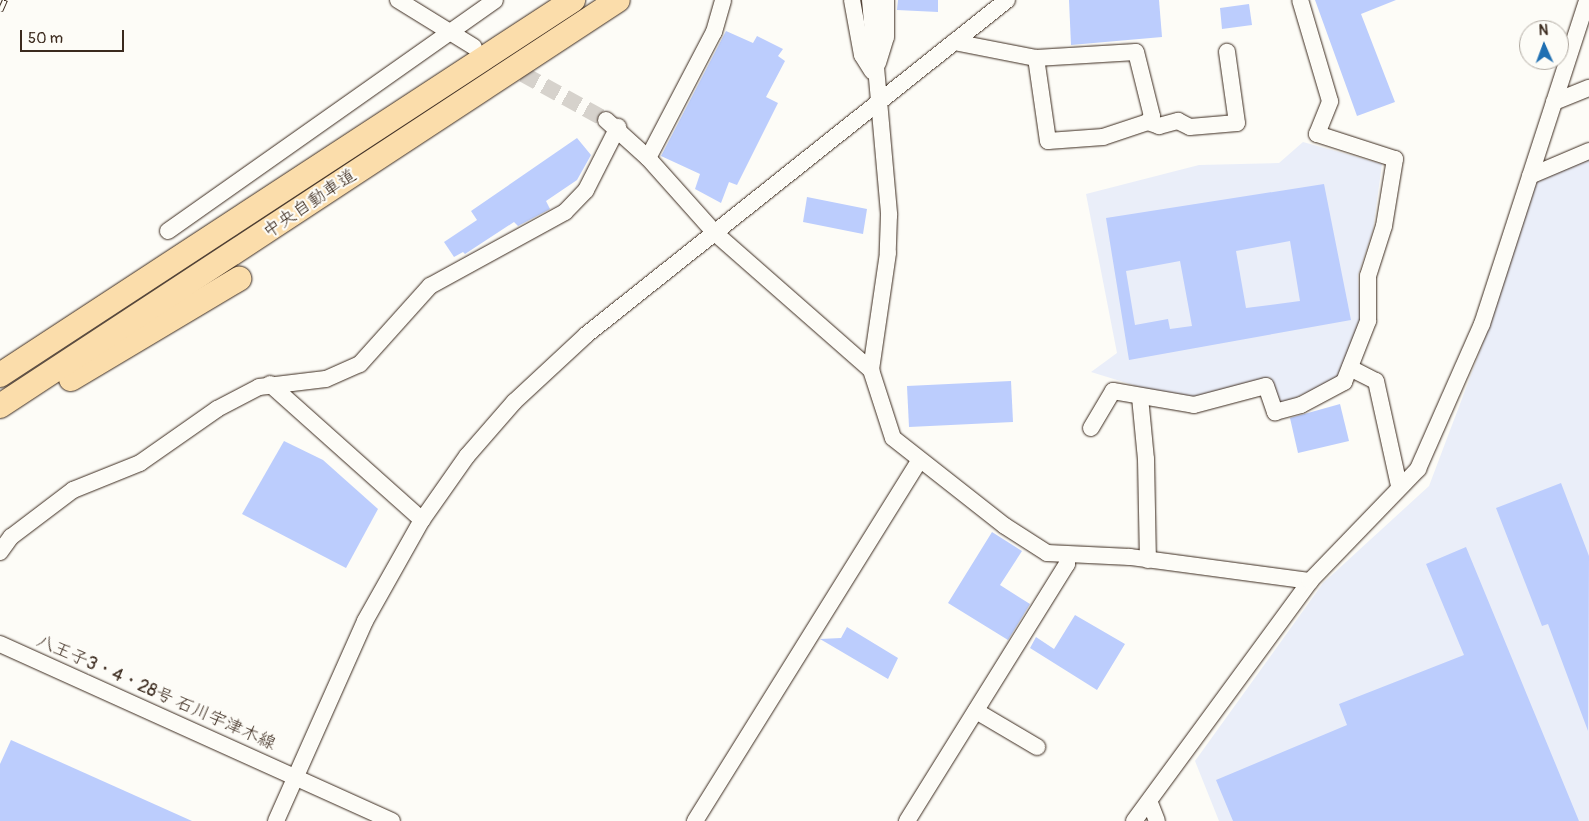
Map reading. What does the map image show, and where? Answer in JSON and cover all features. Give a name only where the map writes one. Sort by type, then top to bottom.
[{"type":"highway","name":"中央自動車道","points":[[0,406],[618,0]]},
{"type":"highway","name":"中央自動車道","points":[[0,375],[572,1]]},
{"type":"highway","points":[[0,418],[239,279]]},
{"type":"street","points":[[398,0],[451,31],[474,47]]},
{"type":"street","points":[[168,231],[495,0]]},
{"type":"street","points":[[648,158],[714,32],[723,0]]},
{"type":"street","points":[[852,0],[862,55],[874,75]]},
{"type":"street","points":[[870,0],[874,75],[889,215],[888,253],[871,370],[893,438],[1041,550],[1067,555],[1148,560],[1310,580]]},
{"type":"street","points":[[874,75],[886,37],[886,0]]},
{"type":"street","points":[[276,821],[365,621],[422,520],[467,456],[547,368],[877,102],[1007,0]]},
{"type":"street","points":[[1091,428],[1113,391],[1194,405],[1266,386],[1275,412],[1301,405],[1344,382],[1368,321],[1368,276],[1384,226],[1395,159],[1317,134],[1330,101],[1300,0]]},
{"type":"street","points":[[1134,821],[1150,803],[1310,580],[1399,486],[1418,469],[1482,324],[1554,102],[1584,23],[1587,0]]},
{"type":"street","points":[[954,42],[1036,58],[1136,52],[1152,116],[1148,122],[1103,137],[1048,141],[1036,58]]},
{"type":"street","points":[[1148,122],[1159,126],[1178,121],[1190,127],[1237,123],[1227,52]]},
{"type":"street","points":[[1554,102],[1589,88]]},
{"type":"street","points":[[0,552],[18,532],[73,490],[140,463],[192,423],[270,384],[326,379],[346,373],[360,364],[430,286],[552,223],[586,190],[612,124],[648,158],[715,233],[871,370]]},
{"type":"street","points":[[1530,176],[1589,151]]},
{"type":"street","points":[[1350,368],[1376,381],[1399,486]]},
{"type":"street","points":[[270,384],[422,520]]},
{"type":"street","points":[[1140,397],[1146,459],[1148,560]]},
{"type":"street","points":[[695,821],[920,460]]},
{"type":"street","points":[[907,821],[1066,564],[1067,555]]},
{"type":"street","name":"八王子3・4・28号 石川宇津木線","points":[[0,644],[392,821]]},
{"type":"street","points":[[976,711],[1037,747]]},
{"type":"street","points":[[1150,803],[1157,821]]},
{"type":"shaded area","points":[[1303,142],[1382,164],[1373,230],[1358,275],[1361,320],[1340,378],[1278,405],[1270,377],[1197,397],[1143,388],[1091,372],[1117,353],[1086,194],[1199,165],[1279,163]]},
{"type":"shaded area","points":[[1589,159],[1589,821],[1219,821],[1195,761],[1323,583],[1429,486],[1486,335],[1537,181]]},
{"type":"building","points":[[898,0],[938,0],[938,12],[897,10]]},
{"type":"building","points":[[1069,0],[1159,0],[1162,37],[1071,45]]},
{"type":"building","points":[[1315,0],[1396,0],[1361,14],[1395,102],[1357,116]]},
{"type":"building","points":[[1249,4],[1252,25],[1222,29],[1220,8]]},
{"type":"building","points":[[726,31],[753,43],[757,36],[783,49],[778,56],[785,61],[766,97],[778,103],[737,185],[729,182],[721,203],[695,189],[700,174],[661,156]]},
{"type":"building","points":[[577,138],[591,155],[577,180],[546,201],[550,209],[518,226],[514,222],[465,254],[463,252],[454,257],[444,242],[477,220],[471,211]]},
{"type":"building","points":[[1324,184],[1351,320],[1129,360],[1106,218]],"holes":[[[1290,241],[1300,301],[1246,308],[1236,251]],[[1180,261],[1192,326],[1170,329],[1168,319],[1135,325],[1126,271]]]},
{"type":"building","points":[[807,197],[867,209],[863,234],[803,222]]},
{"type":"building","points":[[1011,381],[1013,422],[909,427],[907,386]]},
{"type":"building","points":[[1340,404],[1349,441],[1298,453],[1290,418]]},
{"type":"building","points":[[284,441],[323,460],[378,509],[346,568],[242,514]]},
{"type":"building","points":[[1561,483],[1589,556],[1588,731],[1548,624],[1542,626],[1496,508]]},
{"type":"building","points":[[992,532],[1022,551],[1000,585],[1030,604],[1008,640],[948,603]]},
{"type":"building","points":[[1466,547],[1579,821],[1233,821],[1216,780],[1347,725],[1339,704],[1464,655],[1426,564]]},
{"type":"building","points":[[1075,615],[1125,644],[1097,690],[1030,648],[1036,637],[1054,649]]},
{"type":"building","points":[[847,627],[898,658],[888,679],[820,639],[841,638]]},
{"type":"building","points":[[11,740],[192,821],[0,821],[0,764]]},
{"type":"tunnel","points":[[481,51],[606,120]]},
{"type":"railway","points":[[0,11],[5,0]]}]
